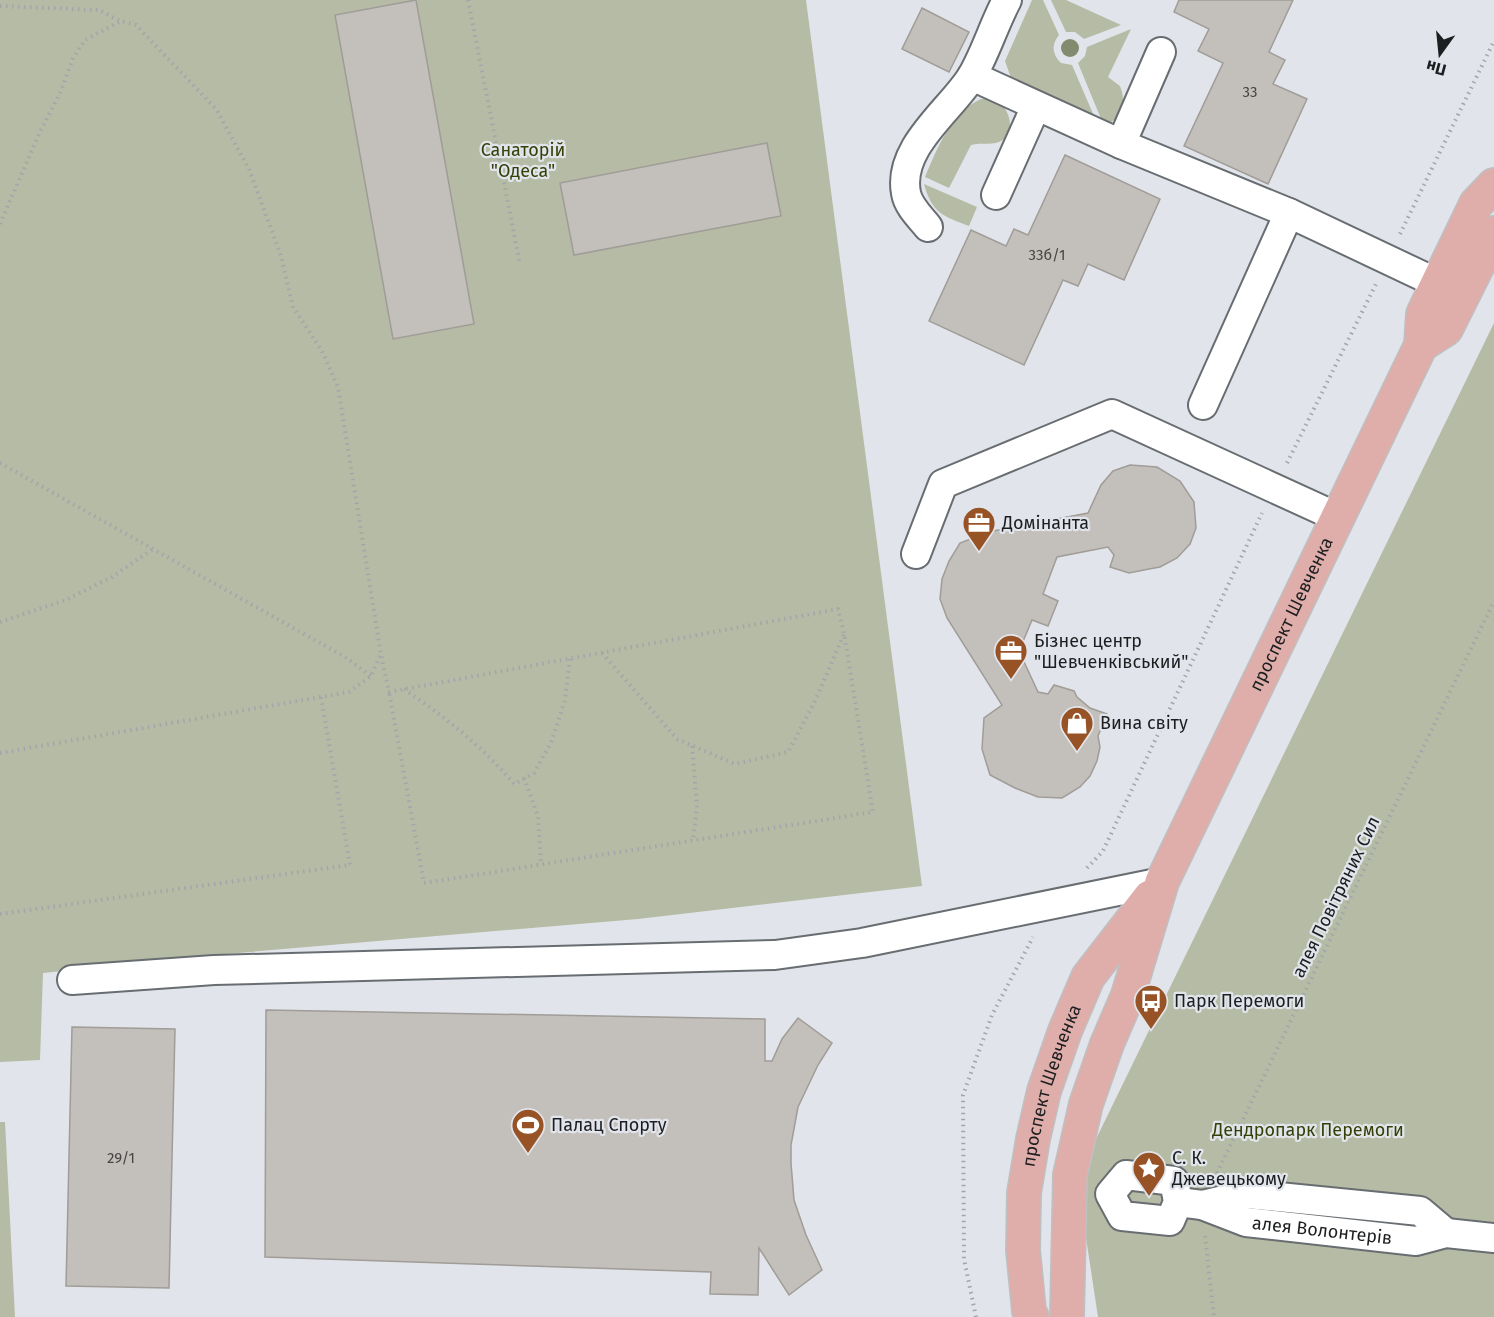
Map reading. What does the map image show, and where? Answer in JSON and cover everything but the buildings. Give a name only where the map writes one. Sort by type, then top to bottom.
[{"type":"main road","name":"проспект Шевченка","points":[[1067,1317],[1070,1174],[1086,1104],[1107,1044],[1128,995],[1162,882],[1421,345],[1423,314],[1437,283],[1476,204],[1494,185]]},
{"type":"main road","name":"проспект Шевченка","points":[[1421,345],[1446,328],[1494,233]]},
{"type":"main road","name":"проспект Шевченка","points":[[1032,1317],[1029,1311],[1023,1250],[1024,1193],[1044,1091],[1065,1031],[1088,977],[1162,882]]},
{"type":"street","points":[[928,227],[913,210],[906,194],[905,176],[921,138],[972,76],[1007,0]]},
{"type":"street","points":[[1122,144],[1161,52]]},
{"type":"street","points":[[972,76],[1122,144],[1289,213],[1437,283]]},
{"type":"street","points":[[996,195],[1036,105]]},
{"type":"street","points":[[1203,405],[1289,213]]},
{"type":"street","points":[[916,554],[943,484],[1112,414],[1337,517]]},
{"type":"street","points":[[72,980],[214,970],[775,955],[862,943],[1162,882]]},
{"type":"street","points":[[1126,1175],[1174,1181],[1190,1203],[1170,1221],[1122,1216],[1100,1193],[1126,1175]]},
{"type":"street","name":"алея Волонтерів","points":[[1190,1203],[1246,1222],[1416,1241],[1446,1233],[1494,1238]]},
{"type":"path","points":[[468,0],[520,264]]},
{"type":"path","points":[[0,6],[99,10],[121,21],[136,25],[216,109],[249,169],[280,253],[293,307],[322,351],[338,387],[381,655],[424,883],[873,812],[844,633],[838,609],[389,692]]},
{"type":"path","points":[[0,224],[39,134],[61,91],[73,58],[85,40],[121,21]]},
{"type":"path","points":[[976,1317],[964,1259],[963,1095],[992,1015],[1050,904],[1103,851],[1275,487],[1494,41]]},
{"type":"path","points":[[0,463],[345,657],[371,676]]},
{"type":"path","points":[[0,622],[66,600],[112,577],[153,549]]},
{"type":"path","name":"алея Повітряних Сил","points":[[1190,1203],[1494,601]]},
{"type":"path","points":[[602,653],[677,740],[735,764],[788,752],[815,701],[844,633]]},
{"type":"path","points":[[0,753],[348,692],[371,676],[381,655]]},
{"type":"path","points":[[404,689],[449,720],[495,762],[514,784],[534,773],[551,743],[565,700],[570,659]]},
{"type":"path","points":[[0,914],[350,865],[321,697]]},
{"type":"path","points":[[692,746],[697,806],[693,840]]},
{"type":"path","points":[[524,778],[538,816],[541,865]]},
{"type":"path","points":[[1190,1203],[1214,1317]]},
{"type":"green space","name":"Санаторій \"Одеса\"","points":[[0,0],[806,0],[922,886],[638,919],[214,955],[43,973],[40,1060],[0,1062]]},
{"type":"green space","points":[[1032,0],[1043,0],[1059,35],[1054,46],[1056,56],[1061,63],[1072,65],[1097,123],[1011,78],[1005,61]]},
{"type":"green space","points":[[1051,0],[1066,0],[1121,25],[1084,39],[1075,32],[1066,32]]},
{"type":"green space","points":[[1131,29],[1108,77],[1120,86],[1123,104],[1119,115],[1104,126],[1078,63],[1085,56],[1087,47]]},
{"type":"green space","points":[[981,99],[997,101],[1006,110],[1010,121],[1007,136],[996,143],[971,145],[949,188],[925,177],[940,143],[953,122],[970,105]]},
{"type":"green space","points":[[924,184],[977,207],[969,226],[940,212],[927,194]]},
{"type":"green space","name":"Дендропарк Перемоги","points":[[1494,323],[1494,1317],[1098,1317],[1077,1178]]},
{"type":"green space","points":[[0,1122],[5,1122],[15,1317],[0,1317]]},
{"type":"place","name":"Домінанта","points":[[979,552]]},
{"type":"place","name":"Бізнес центр \"Шевченківський\"","points":[[1011,680]]},
{"type":"place","name":"Вина світу","points":[[1077,752]]},
{"type":"place","name":"Парк Перемоги","points":[[1151,1030]]},
{"type":"place","name":"Палац Спорту","points":[[528,1154]]},
{"type":"place","name":"С. К. Джевецькому","points":[[1149,1197]]}]
